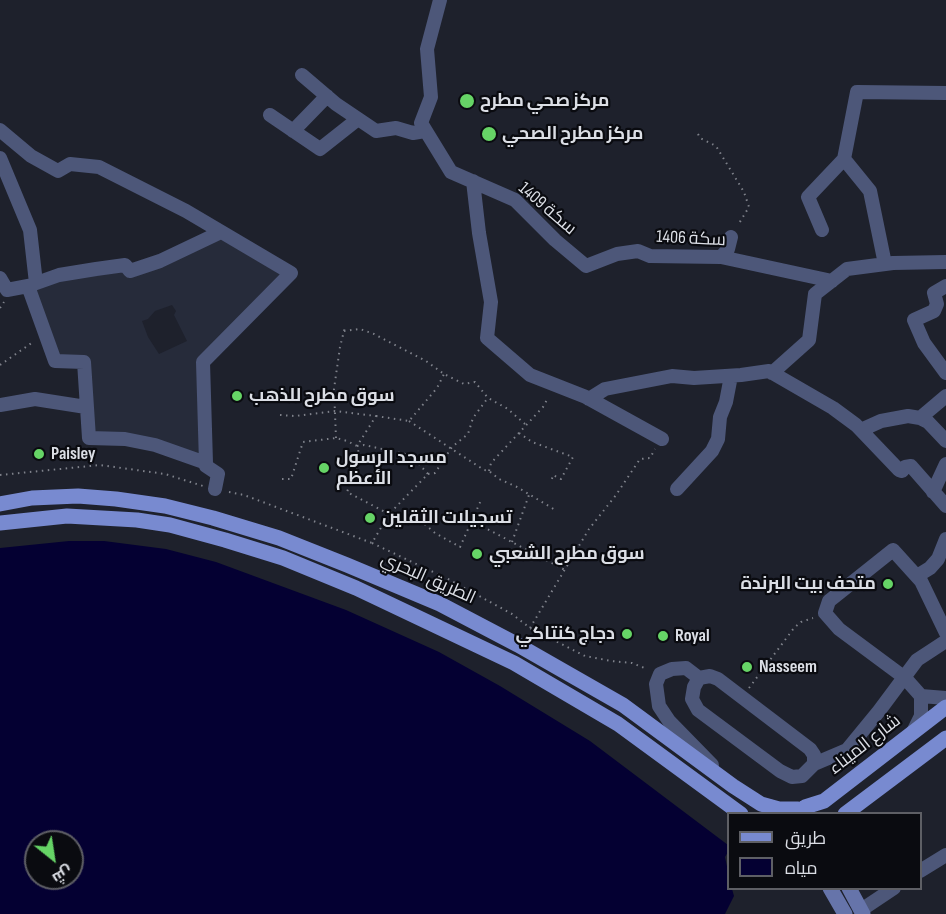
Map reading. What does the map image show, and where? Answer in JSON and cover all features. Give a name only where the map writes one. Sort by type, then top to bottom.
[{"type":"main road","name":"الطريق البحري","points":[[0,504],[32,498],[78,496],[116,499],[165,506],[279,538],[440,604],[518,645],[623,705],[761,804],[779,809],[813,808],[821,812]]},
{"type":"main road","name":"الطريق البحري","points":[[0,523],[67,516],[137,520],[170,525],[284,558],[356,588],[514,663],[618,724],[740,812]]},
{"type":"main road","name":"شارع الميناء","points":[[798,810],[824,801],[946,707]]},
{"type":"main road","points":[[846,812],[946,738]]},
{"type":"street","points":[[302,75],[376,131],[396,128],[413,133],[425,131],[422,123],[431,97],[427,50],[440,0]]},
{"type":"street","points":[[822,230],[808,197],[844,159],[857,92],[946,93]]},
{"type":"street","points":[[293,131],[327,96]]},
{"type":"street","points":[[270,115],[320,149],[358,119]]},
{"type":"street","points":[[0,130],[31,156],[58,171],[70,164],[99,167],[186,211],[291,273],[203,362],[206,466],[218,474],[215,489]]},
{"type":"street","name":"1409 سكة","points":[[425,131],[451,172],[515,200],[555,240],[586,266]]},
{"type":"street","points":[[0,158],[30,230],[32,285],[55,361],[84,362],[88,438],[125,439],[145,443],[206,463]]},
{"type":"street","points":[[844,159],[870,191],[885,264]]},
{"type":"street","points":[[473,181],[491,302],[487,338],[530,375],[589,399],[660,442]]},
{"type":"street","points":[[0,278],[8,290],[32,285],[59,275],[125,265],[130,271],[160,261],[221,231]]},
{"type":"street","points":[[720,256],[728,249],[730,237]]},
{"type":"street","name":"1406 سكة","points":[[586,266],[617,254],[638,251],[650,256],[720,256],[832,281]]},
{"type":"street","points":[[772,373],[809,340],[815,294],[847,268],[946,262]]},
{"type":"street","points":[[946,286],[933,293],[936,304],[934,311],[914,320],[924,343],[946,373]]},
{"type":"street","points":[[589,399],[605,389],[672,376],[694,378],[769,371],[833,408],[861,430],[895,467],[902,471],[911,466],[946,506]]},
{"type":"street","points":[[677,489],[712,451],[718,439],[720,417],[726,402],[731,376]]},
{"type":"street","points":[[0,405],[35,399],[87,407]]},
{"type":"street","points":[[920,418],[943,404]]},
{"type":"street","points":[[861,430],[881,421],[908,416],[928,422],[946,441]]},
{"type":"street","points":[[933,492],[946,464]]},
{"type":"street","points":[[917,576],[938,560],[946,539]]},
{"type":"street","points":[[913,732],[921,716],[921,696],[905,678],[839,629],[825,613],[828,601],[893,550],[921,581],[946,633]]},
{"type":"street","points":[[699,678],[694,687],[692,699],[698,710],[780,771],[792,777],[802,776],[814,764],[847,750],[917,660],[946,641]]},
{"type":"street","points":[[733,786],[669,721],[659,706],[656,684],[660,674],[672,669],[686,668],[699,678],[710,676],[718,679],[810,749],[814,755],[814,764]]},
{"type":"street","points":[[921,696],[946,698]]},
{"type":"street","points":[[922,871],[946,855]]},
{"type":"street","points":[[831,890],[845,914]]},
{"type":"street","points":[[850,890],[862,912],[891,890]]},
{"type":"path","points":[[699,134],[700,138],[716,146],[744,192],[749,207],[730,237]]},
{"type":"path","points":[[336,438],[334,389],[345,329],[360,329],[374,334],[426,360],[444,374],[464,384],[475,382],[488,398],[508,409],[526,425]]},
{"type":"path","points":[[0,365],[45,333]]},
{"type":"path","points":[[409,421],[437,388],[444,374]]},
{"type":"path","points":[[489,471],[491,463],[543,407],[557,385]]},
{"type":"path","points":[[372,543],[388,514],[428,474],[435,473],[452,447],[468,434],[473,418],[488,398]]},
{"type":"path","points":[[280,415],[295,416],[335,411],[409,421],[452,447],[472,463],[557,511]]},
{"type":"path","points":[[376,416],[357,446],[360,458],[347,492],[409,523],[422,522],[435,533],[460,547],[482,498]]},
{"type":"path","points":[[519,433],[532,442],[573,457],[561,479],[553,475],[550,482]]},
{"type":"path","points":[[280,479],[291,479],[303,442],[336,438],[357,446],[364,445],[405,453],[428,474]]},
{"type":"path","points":[[530,628],[589,529],[616,495],[640,459],[650,458],[660,442]]},
{"type":"path","points":[[0,475],[100,465],[165,474],[244,495],[372,543],[448,579],[512,614],[530,628],[585,656],[632,663],[645,667],[658,678]]},
{"type":"path","points":[[512,542],[530,495]]},
{"type":"path","points":[[471,521],[565,570]]},
{"type":"path","points":[[742,697],[794,628],[801,622],[825,613]]},
{"type":"shaded area","points":[[222,232],[286,274],[203,362],[206,463],[155,445],[89,438],[84,362],[55,361],[34,296],[36,283],[130,271]],"holes":[[[172,305],[176,311],[174,315],[187,341],[159,354],[148,337],[142,321],[148,319],[155,311]]]},
{"type":"water","points":[[69,541],[104,541],[166,549],[216,562],[346,610],[439,652],[590,741],[727,844],[725,857],[727,890],[732,890],[734,896],[725,914],[0,914],[0,548]]},
{"type":"place","name":"مركز صحي مطرح","points":[[467,101]]},
{"type":"place","name":"مركز مطرح الصحي","points":[[489,134]]},
{"type":"place","name":"سوق مطرح للذهب","points":[[237,396]]},
{"type":"place","name":"Paisley","points":[[39,454]]},
{"type":"place","name":"مسجد الرسول الأعظم","points":[[324,468]]},
{"type":"place","name":"تسجيلات الثقلين","points":[[370,518]]},
{"type":"place","name":"سوق مطرح الشعبي","points":[[477,554]]},
{"type":"place","name":"متحف بيت البرندة","points":[[888,584]]},
{"type":"place","name":"دجاج كنتاكي","points":[[627,634]]},
{"type":"place","name":"Royal","points":[[663,636]]},
{"type":"place","name":"Nasseem","points":[[747,667]]}]
